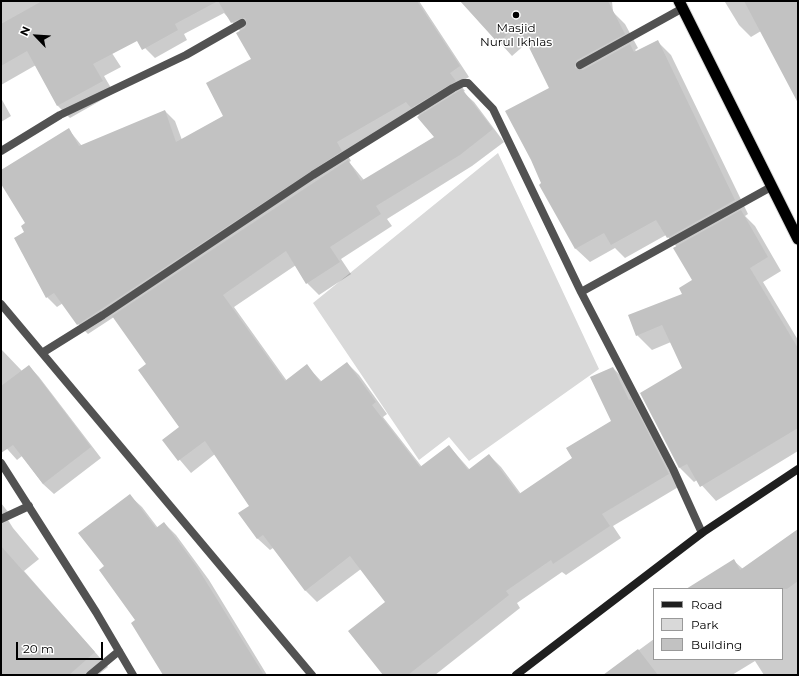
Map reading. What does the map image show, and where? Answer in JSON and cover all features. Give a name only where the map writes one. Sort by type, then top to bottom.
[{"type":"highway","points":[[681,5],[798,239]]},
{"type":"main road","points":[[516,675],[702,533],[798,469]]},
{"type":"street","points":[[580,65],[681,5]]},
{"type":"street","points":[[1,151],[60,115],[186,55],[242,23]]},
{"type":"street","points":[[42,353],[110,311],[314,175],[463,83],[468,83],[473,86],[493,109],[581,292],[673,470],[702,533]]},
{"type":"street","points":[[581,292],[771,187]]},
{"type":"street","points":[[1,304],[312,675]]},
{"type":"street","points":[[1,463],[133,675]]},
{"type":"street","points":[[1,519],[29,506]]},
{"type":"street","points":[[90,675],[119,651]]},
{"type":"green space","points":[[498,153],[599,369],[469,461],[449,437],[419,460],[313,303]]},
{"type":"building","points":[[42,1],[218,1],[175,24],[178,30],[142,50],[137,41],[93,64],[103,81],[57,106],[27,51],[1,66],[1,24]]},
{"type":"building","points":[[218,1],[417,1],[460,66],[450,73],[456,81],[411,108],[406,102],[337,142],[342,151],[77,325],[54,293],[46,298],[14,238],[24,232],[21,226],[25,223],[1,184],[1,170],[69,128],[79,146],[165,110],[176,142],[223,116],[206,83],[251,59],[236,33],[245,28],[247,23],[245,18],[231,23]]},
{"type":"building","points":[[460,1],[608,1],[625,34],[577,60],[575,68],[583,70],[630,44],[634,52],[658,40],[735,200],[667,238],[656,220],[611,245],[604,233],[575,249],[539,185],[541,183],[531,160],[505,111],[549,88],[518,25],[498,43]]},
{"type":"building","points":[[744,1],[798,1],[798,103]]},
{"type":"building","points":[[462,89],[493,129],[460,155],[376,206],[381,214],[330,247],[340,262],[306,284],[286,251],[223,295],[285,381],[307,364],[320,382],[347,362],[376,402],[372,405],[420,467],[449,445],[468,470],[489,454],[519,494],[572,458],[566,448],[611,421],[590,377],[613,367],[669,474],[602,514],[610,526],[553,564],[551,560],[506,591],[509,595],[408,675],[383,675],[348,631],[385,602],[350,556],[305,591],[263,535],[257,539],[238,513],[249,506],[205,441],[178,461],[162,440],[179,427],[138,370],[146,364],[112,316],[348,160],[361,181],[434,137],[417,117]]},
{"type":"building","points":[[741,210],[768,257],[750,268],[798,348],[798,428],[700,487],[687,464],[679,468],[640,393],[682,368],[662,325],[636,336],[628,315],[682,294],[679,288],[692,280],[673,248]]},
{"type":"building","points":[[29,365],[91,447],[43,484],[13,445],[1,453],[1,386]]},
{"type":"building","points":[[130,494],[156,528],[164,522],[197,567],[264,675],[163,675],[131,623],[135,620],[99,570],[104,566],[78,533]]},
{"type":"building","points":[[798,529],[798,581],[787,589],[688,588],[734,559],[740,570]]},
{"type":"building","points":[[1,546],[95,652],[69,675],[1,675]]},
{"type":"building","points":[[638,649],[658,675],[603,675]]},
{"type":"place","name":"Masjid Nurul Ikhlas","points":[[516,15]]}]
